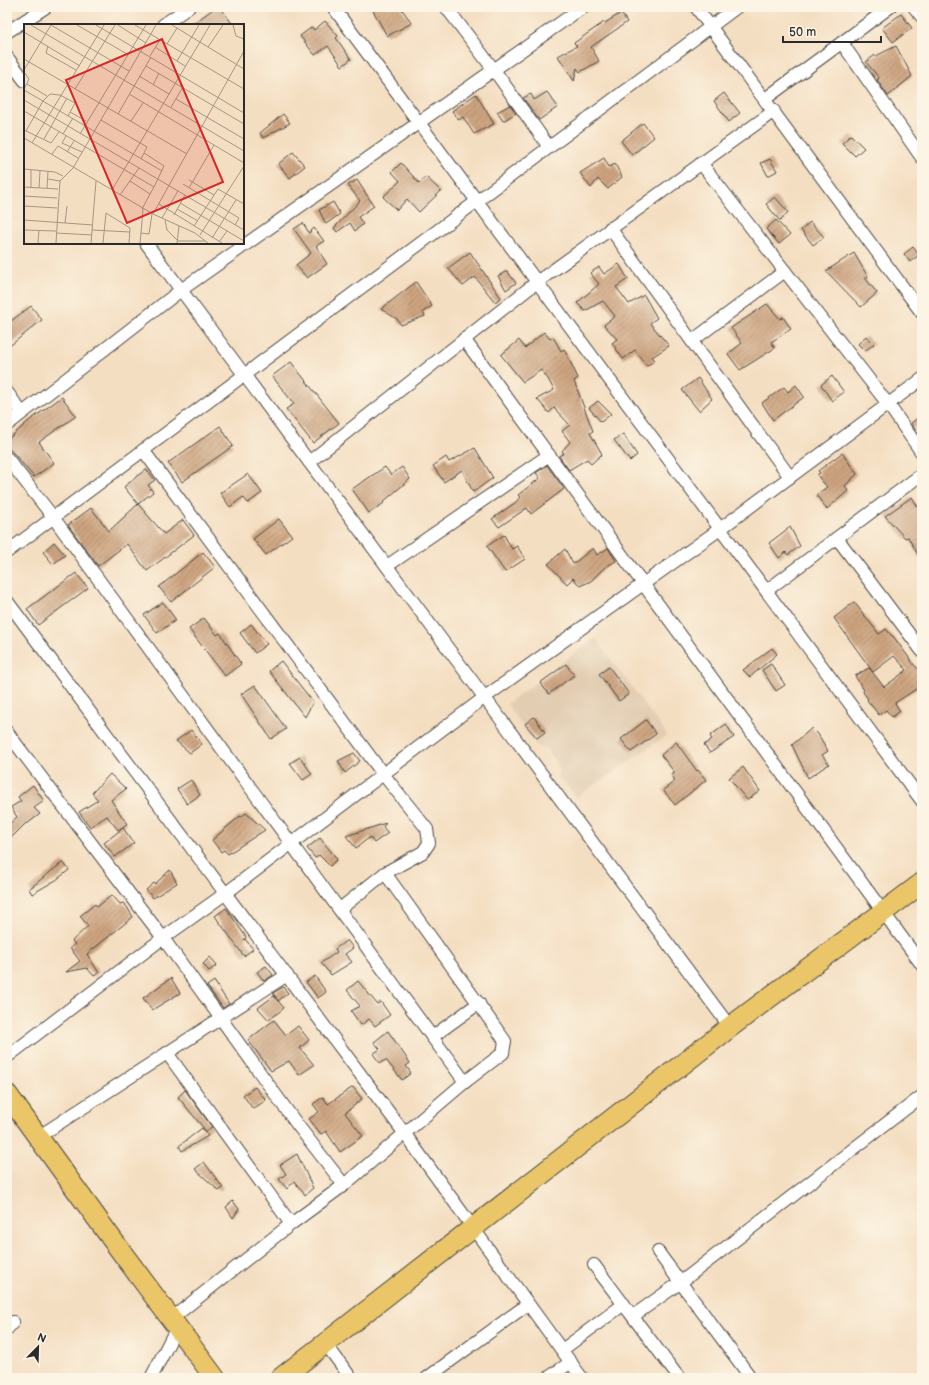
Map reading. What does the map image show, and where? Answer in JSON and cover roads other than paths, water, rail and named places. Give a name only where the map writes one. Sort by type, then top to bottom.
[{"type":"main road","points":[[281,1378],[474,1229],[730,1027],[922,883]]},
{"type":"main road","points":[[7,1094],[215,1378]]},
{"type":"street","points":[[7,32],[46,7]]},
{"type":"street","points":[[164,24],[189,7]]},
{"type":"street","points":[[333,7],[922,801]]},
{"type":"street","points":[[446,7],[494,70],[549,147]]},
{"type":"street","points":[[7,425],[181,290],[583,7]]},
{"type":"street","points":[[696,7],[774,110],[922,313]]},
{"type":"street","points":[[7,552],[737,7]]},
{"type":"street","points":[[765,99],[890,7]]},
{"type":"street","points":[[914,7],[922,17]]},
{"type":"street","points":[[842,43],[922,158]]},
{"type":"street","points":[[7,57],[24,80]]},
{"type":"street","points":[[310,462],[537,282],[774,110]]},
{"type":"street","points":[[701,163],[888,404],[922,453]]},
{"type":"street","points":[[610,228],[790,477]]},
{"type":"street","points":[[147,244],[730,1027]]},
{"type":"street","points":[[692,341],[785,271]]},
{"type":"street","points":[[464,339],[922,964]]},
{"type":"street","points":[[7,1057],[163,938],[226,893],[485,697],[720,529],[922,379]]},
{"type":"street","points":[[7,392],[22,413]]},
{"type":"street","points":[[143,450],[382,774],[427,829],[429,843],[423,852],[385,874],[340,909]]},
{"type":"street","points":[[387,566],[549,455]]},
{"type":"street","points":[[7,458],[53,517],[465,1082]]},
{"type":"street","points":[[766,592],[922,474]]},
{"type":"street","points":[[837,538],[922,651]]},
{"type":"street","points":[[7,601],[405,1134],[582,1378]]},
{"type":"street","points":[[7,732],[163,938],[296,1123],[344,1185]]},
{"type":"street","points":[[151,1378],[174,1323],[291,1224],[344,1185],[465,1082],[503,1053],[505,1041],[385,874]]},
{"type":"street","points":[[38,1137],[287,975]]},
{"type":"street","points":[[432,1036],[479,1003]]},
{"type":"street","points":[[168,1053],[291,1224]]},
{"type":"street","points":[[633,1316],[681,1282],[922,1096]]},
{"type":"street","points":[[658,1252],[751,1378]]},
{"type":"street","points":[[594,1265],[679,1378]]},
{"type":"street","points":[[427,1378],[528,1304]]},
{"type":"street","points":[[562,1350],[624,1304]]},
{"type":"street","points":[[325,1343],[351,1378]]},
{"type":"street","points":[[548,1378],[571,1362]]}]
